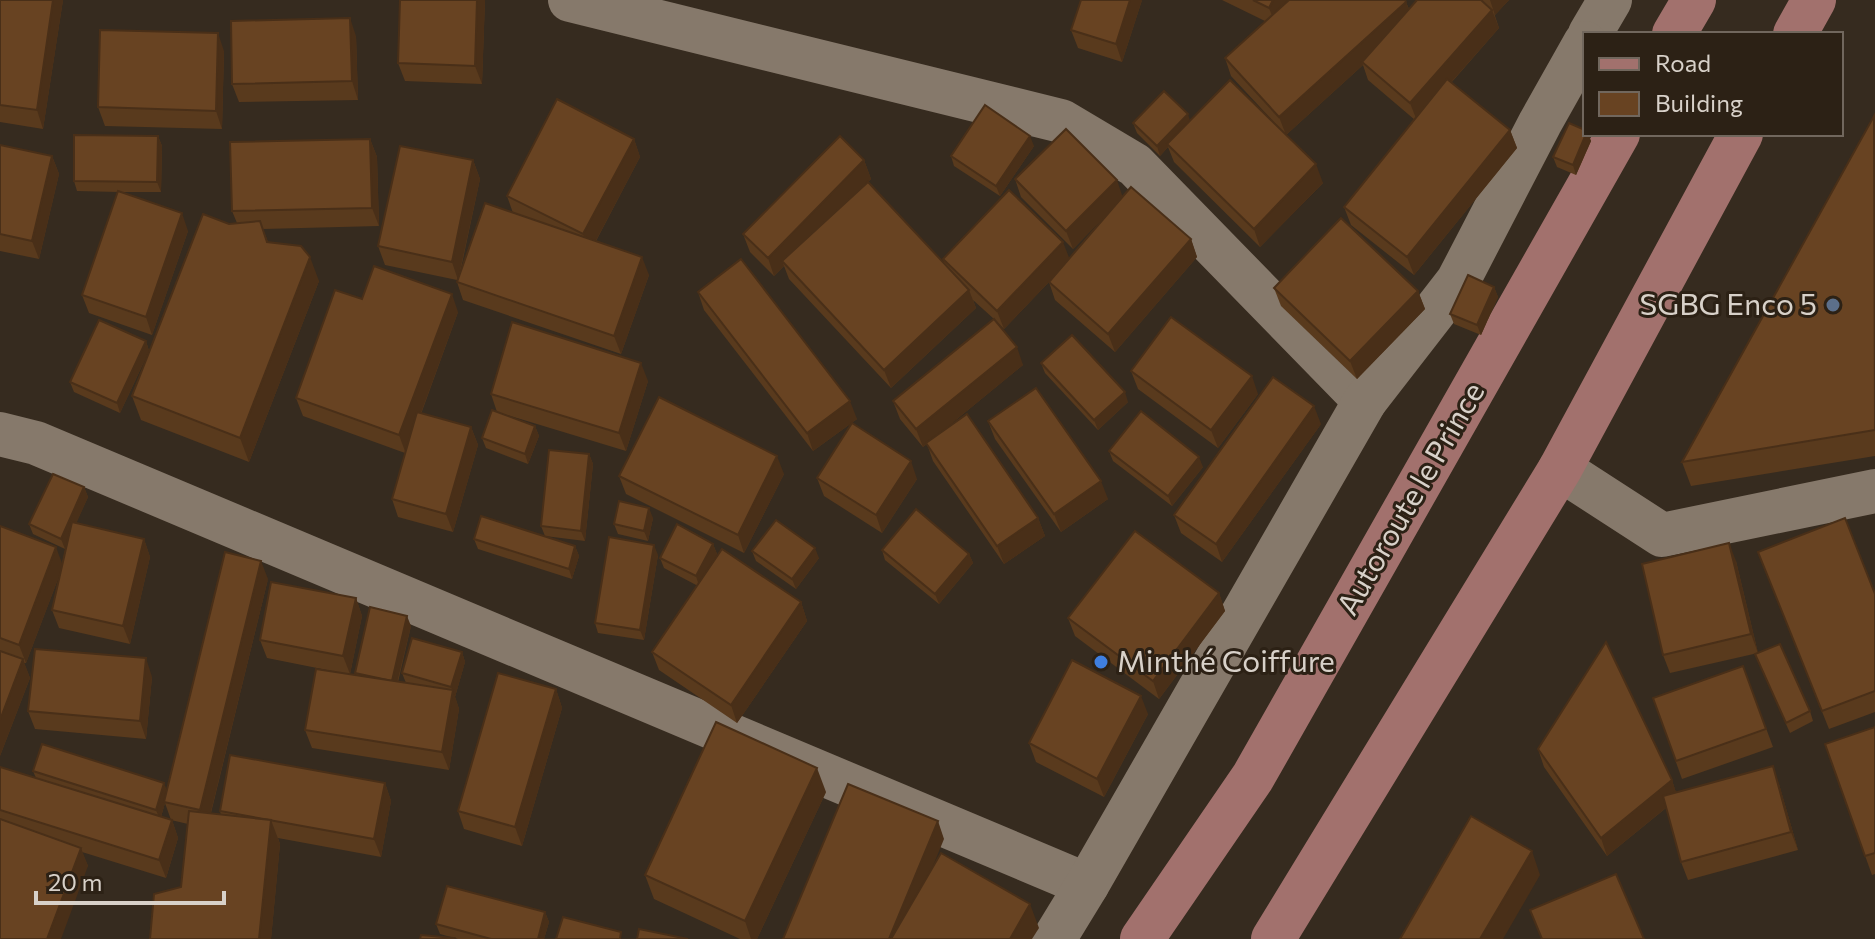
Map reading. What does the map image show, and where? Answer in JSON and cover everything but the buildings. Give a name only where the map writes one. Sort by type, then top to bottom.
[{"type":"main road","points":[[1675,32],[1694,0]]},
{"type":"main road","points":[[1796,32],[1814,0]]},
{"type":"main road","name":"Autoroute le Prince","points":[[1142,939],[1253,777],[1617,136]]},
{"type":"main road","points":[[1273,939],[1560,469],[1740,136]]},
{"type":"street","points":[[570,0],[1061,121],[1135,165],[1365,401]]},
{"type":"street","points":[[1591,32],[1610,0]]},
{"type":"street","points":[[1054,939],[1365,401],[1458,281],[1583,47]]},
{"type":"street","points":[[0,434],[51,449],[1087,885]]},
{"type":"street","points":[[1560,469],[1662,535],[1875,491]]},
{"type":"place","name":"SGBG Enco 5","points":[[1833,305]]},
{"type":"place","name":"Minthé Coiffure","points":[[1101,662]]}]
